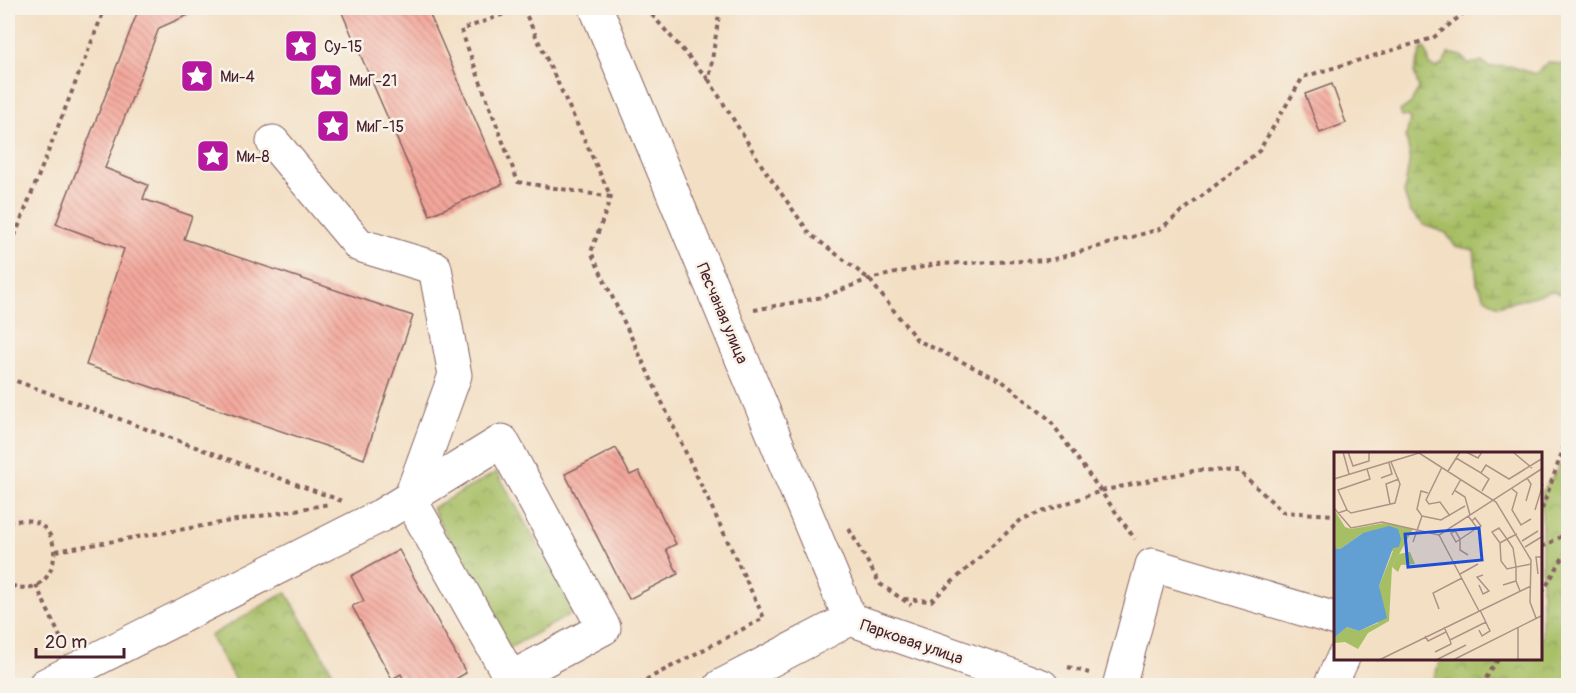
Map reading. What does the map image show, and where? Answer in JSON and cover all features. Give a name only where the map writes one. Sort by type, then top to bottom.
[{"type":"street","name":"Песчаная улица","points":[[596,8],[850,619]]},
{"type":"street","points":[[45,685],[410,499],[502,441],[604,628],[513,682],[410,499],[455,375],[435,268],[359,245],[273,142]]},
{"type":"street","points":[[1119,684],[1152,565],[1334,618]]},
{"type":"street","points":[[721,686],[850,619]]},
{"type":"street","name":"Парковая улица","points":[[850,619],[1054,676]]},
{"type":"street","points":[[1330,686],[1342,660]]},
{"type":"path","points":[[8,253],[105,8]]},
{"type":"path","points":[[611,197],[518,182],[461,30],[522,8],[611,197],[591,252],[764,618],[634,686]]},
{"type":"path","points":[[646,8],[709,80],[764,169],[810,234],[869,279],[917,340],[1002,381],[1049,419],[1152,565]]},
{"type":"path","points":[[709,80],[720,8]]},
{"type":"path","points":[[725,317],[823,297],[869,279],[936,264],[1051,260],[1160,229],[1259,151],[1303,77],[1433,38],[1470,8]]},
{"type":"path","points":[[8,378],[345,502],[56,551]]},
{"type":"path","points":[[1543,506],[1569,435]]},
{"type":"path","points":[[892,599],[931,601],[1022,519],[1101,491],[1197,470],[1239,471],[1283,512],[1334,515]]},
{"type":"path","points":[[8,523],[17,520],[31,521],[44,527],[52,538],[56,551],[50,571],[36,585],[24,588],[8,584]]},
{"type":"path","points":[[846,524],[880,584],[920,611]]},
{"type":"path","points":[[1543,547],[1569,533]]},
{"type":"path","points":[[1543,591],[1569,549]]},
{"type":"path","points":[[36,585],[75,669]]},
{"type":"path","points":[[1481,686],[1498,660]]},
{"type":"path","points":[[1054,676],[1119,684]]},
{"type":"green space","points":[[1422,48],[1425,48],[1430,65],[1436,68],[1443,64],[1449,53],[1462,56],[1468,64],[1481,62],[1490,67],[1510,66],[1535,74],[1548,62],[1566,65],[1568,62],[1568,284],[1560,294],[1553,291],[1498,306],[1485,298],[1477,283],[1474,250],[1455,246],[1446,233],[1424,225],[1410,211],[1404,193],[1410,157],[1406,137],[1410,119],[1408,116],[1402,117],[1400,111],[1411,103],[1419,88],[1414,72]]},
{"type":"green space","points":[[1568,454],[1568,685],[1432,685],[1440,660],[1543,660],[1543,491]]},
{"type":"green space","points":[[497,472],[575,612],[509,648],[432,508]]},
{"type":"green space","points":[[286,592],[340,685],[238,685],[210,636]]},
{"type":"building","points":[[139,8],[204,8],[159,28],[105,168],[148,185],[143,199],[192,216],[184,239],[413,316],[364,459],[86,365],[124,249],[56,224]]},
{"type":"building","points":[[340,8],[427,8],[503,184],[430,215]]},
{"type":"building","points":[[1332,84],[1346,123],[1320,133],[1305,94]]},
{"type":"building","points":[[616,448],[630,475],[639,471],[676,544],[666,549],[678,574],[629,599],[565,474]]},
{"type":"building","points":[[399,550],[466,673],[444,686],[407,686],[401,674],[392,679],[352,606],[364,601],[351,576]]},
{"type":"place","name":"Су-15","points":[[301,46]]},
{"type":"place","name":"Ми-4","points":[[197,76]]},
{"type":"place","name":"МиГ-21","points":[[326,80]]},
{"type":"place","name":"МиГ-15","points":[[333,126]]},
{"type":"place","name":"Ми-8","points":[[213,156]]}]
